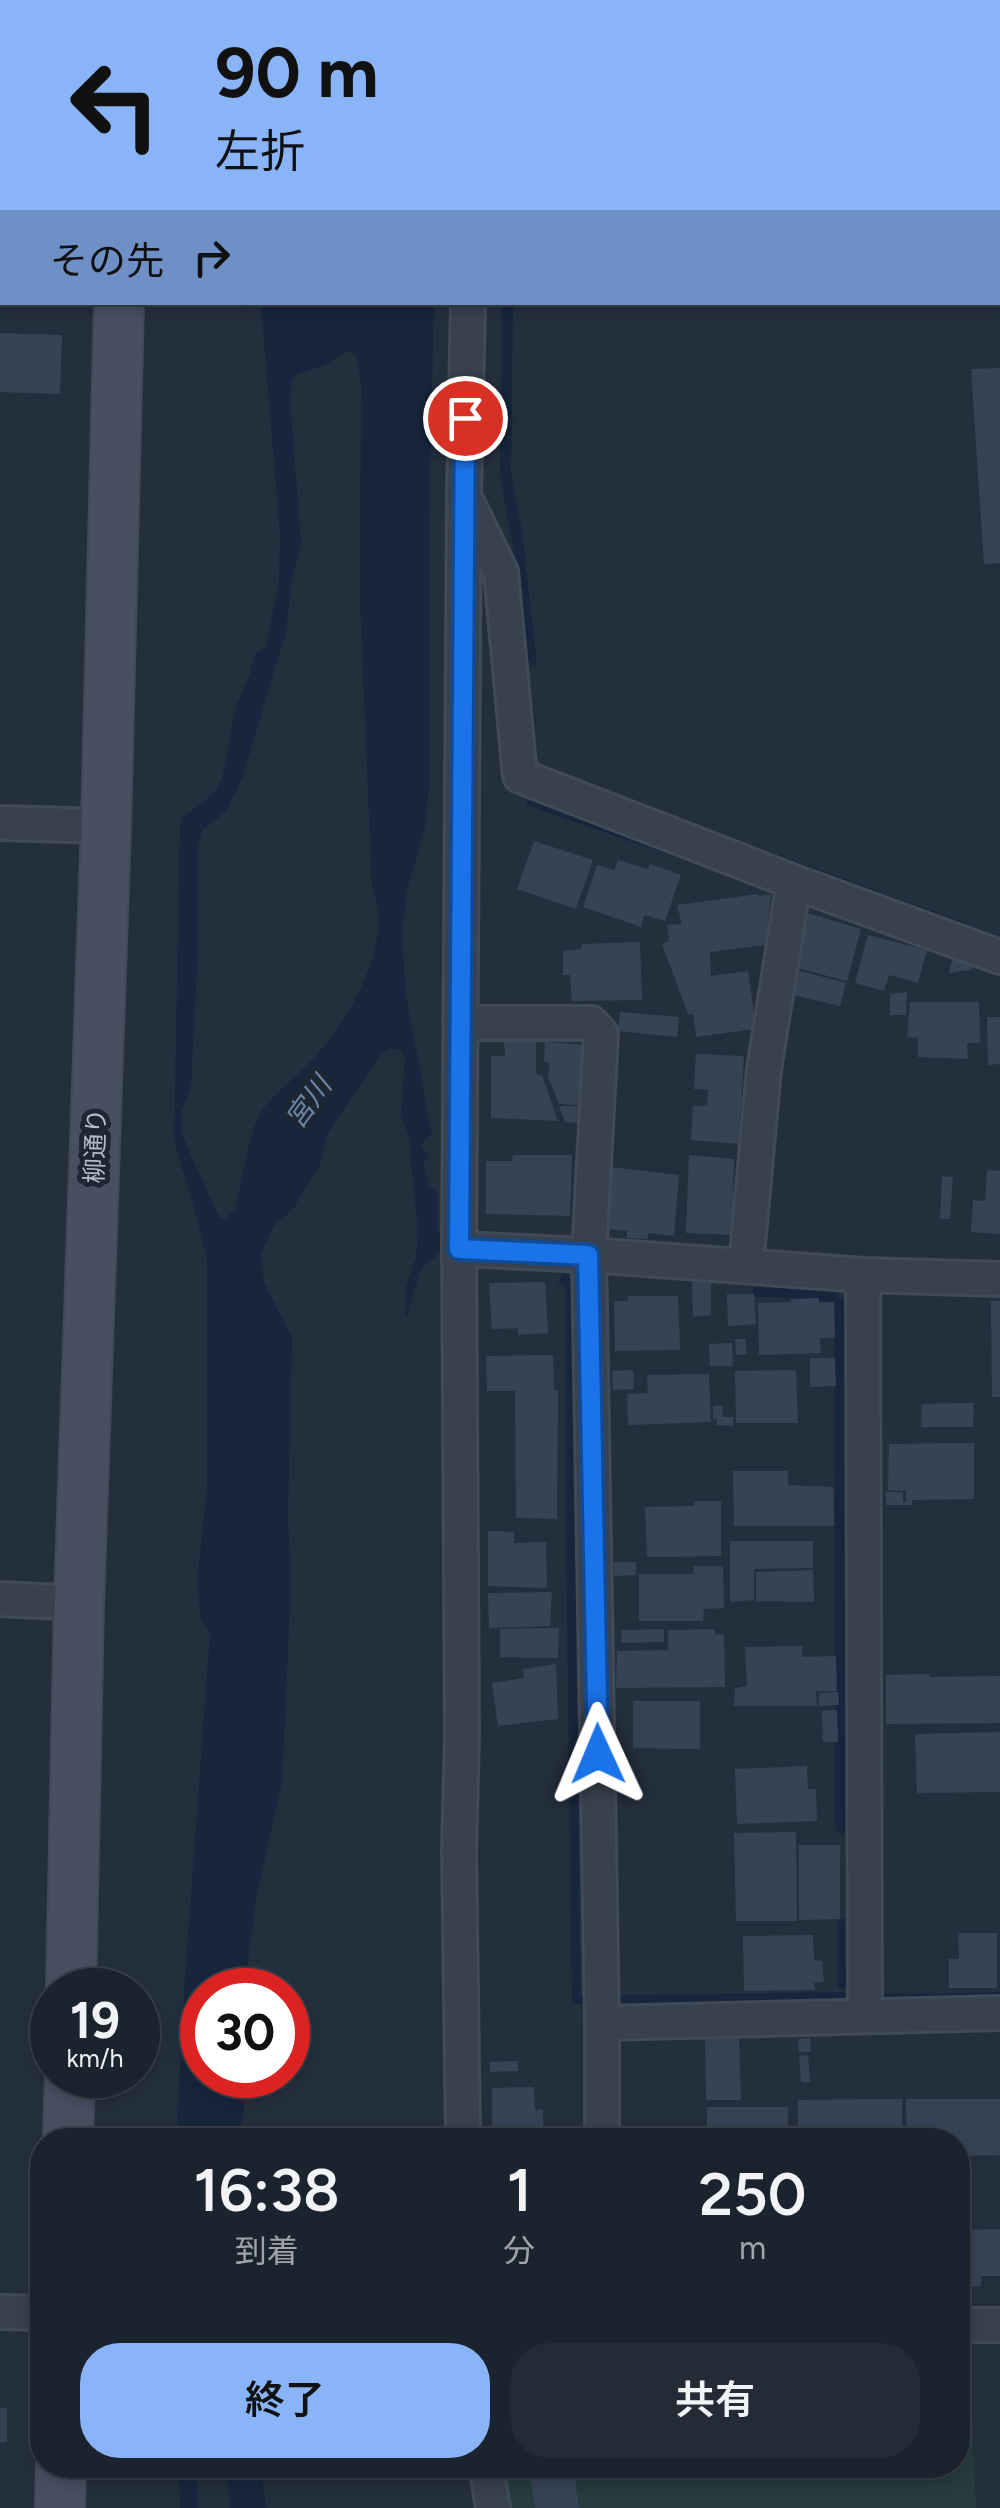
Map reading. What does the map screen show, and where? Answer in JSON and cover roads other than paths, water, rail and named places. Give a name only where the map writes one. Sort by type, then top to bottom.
[{"type":"street","name":"柳通り","points":[[72,1968],[79,1602],[106,826],[119,305]]},
{"type":"street","points":[[462,2128],[459,1249],[468,305]]},
{"type":"street","points":[[464,496],[501,572],[520,776],[1000,957]]},
{"type":"street","points":[[0,823],[106,826]]},
{"type":"street","points":[[746,1266],[764,1069],[794,882]]},
{"type":"street","points":[[460,1022],[591,1024],[601,1034],[588,1255],[602,2128]]},
{"type":"street","points":[[459,1249],[1000,1280]]},
{"type":"street","points":[[863,1275],[865,2015]]},
{"type":"street","points":[[0,1599],[79,1602]]},
{"type":"street","points":[[602,2022],[1000,2013]]},
{"type":"street","points":[[68,2128],[69,2098]]},
{"type":"street","points":[[0,2312],[30,2313]]},
{"type":"street","points":[[970,2325],[1000,2325]]},
{"type":"street","points":[[60,2508],[61,2478]]},
{"type":"street","points":[[488,2478],[493,2508]]},
{"type":"water","name":"宮川","points":[[242,305],[434,305],[429,786],[425,826],[407,891],[402,927],[405,991],[432,1135],[421,1145],[429,1157],[423,1163],[429,1186],[437,1193],[440,1252],[421,1269],[406,1319],[405,1290],[416,1258],[418,1232],[409,1139],[401,1114],[405,1057],[401,1050],[390,1048],[382,1052],[327,1134],[320,1164],[293,1209],[274,1225],[261,1254],[264,1283],[292,1338],[288,1519],[291,1581],[282,1781],[256,1899],[247,1968],[186,1968],[210,1633],[201,1620],[197,1582],[207,1488],[207,1261],[174,1139],[180,828],[183,817],[212,795],[222,779],[235,709],[255,654],[266,647],[279,579],[280,535],[261,306],[241,308]],"holes":[[[348,350],[356,356],[361,382],[360,599],[372,887],[378,909],[375,949],[361,988],[340,1024],[316,1056],[261,1112],[235,1209],[225,1219],[219,1217],[182,1135],[182,1110],[191,1087],[198,847],[202,830],[226,811],[243,776],[286,631],[301,543],[290,400],[292,380]]]},
{"type":"water","points":[[502,305],[513,305],[511,474],[522,531],[537,666],[525,661],[515,561],[500,473]]},
{"type":"water","points":[[534,708],[535,766],[1000,936],[1000,945],[778,893],[527,805],[525,709]],"holes":[[[535,770],[784,858],[782,864]]]},
{"type":"water","points":[[565,1272],[574,1284],[580,1996],[1000,1992],[1000,1999],[572,2004],[566,1290],[558,1281]]},
{"type":"water","points":[[180,2066],[180,2098],[244,2098],[240,2128],[177,2128]]},
{"type":"water","points":[[179,2478],[197,2478],[198,2508],[180,2508]]},
{"type":"water","points":[[227,2478],[264,2478],[266,2508],[230,2508]]},
{"type":"waterway","points":[[758,1291],[829,1295],[840,1304],[841,1828]]},
{"type":"waterway","points":[[843,1924],[843,1983]]}]
